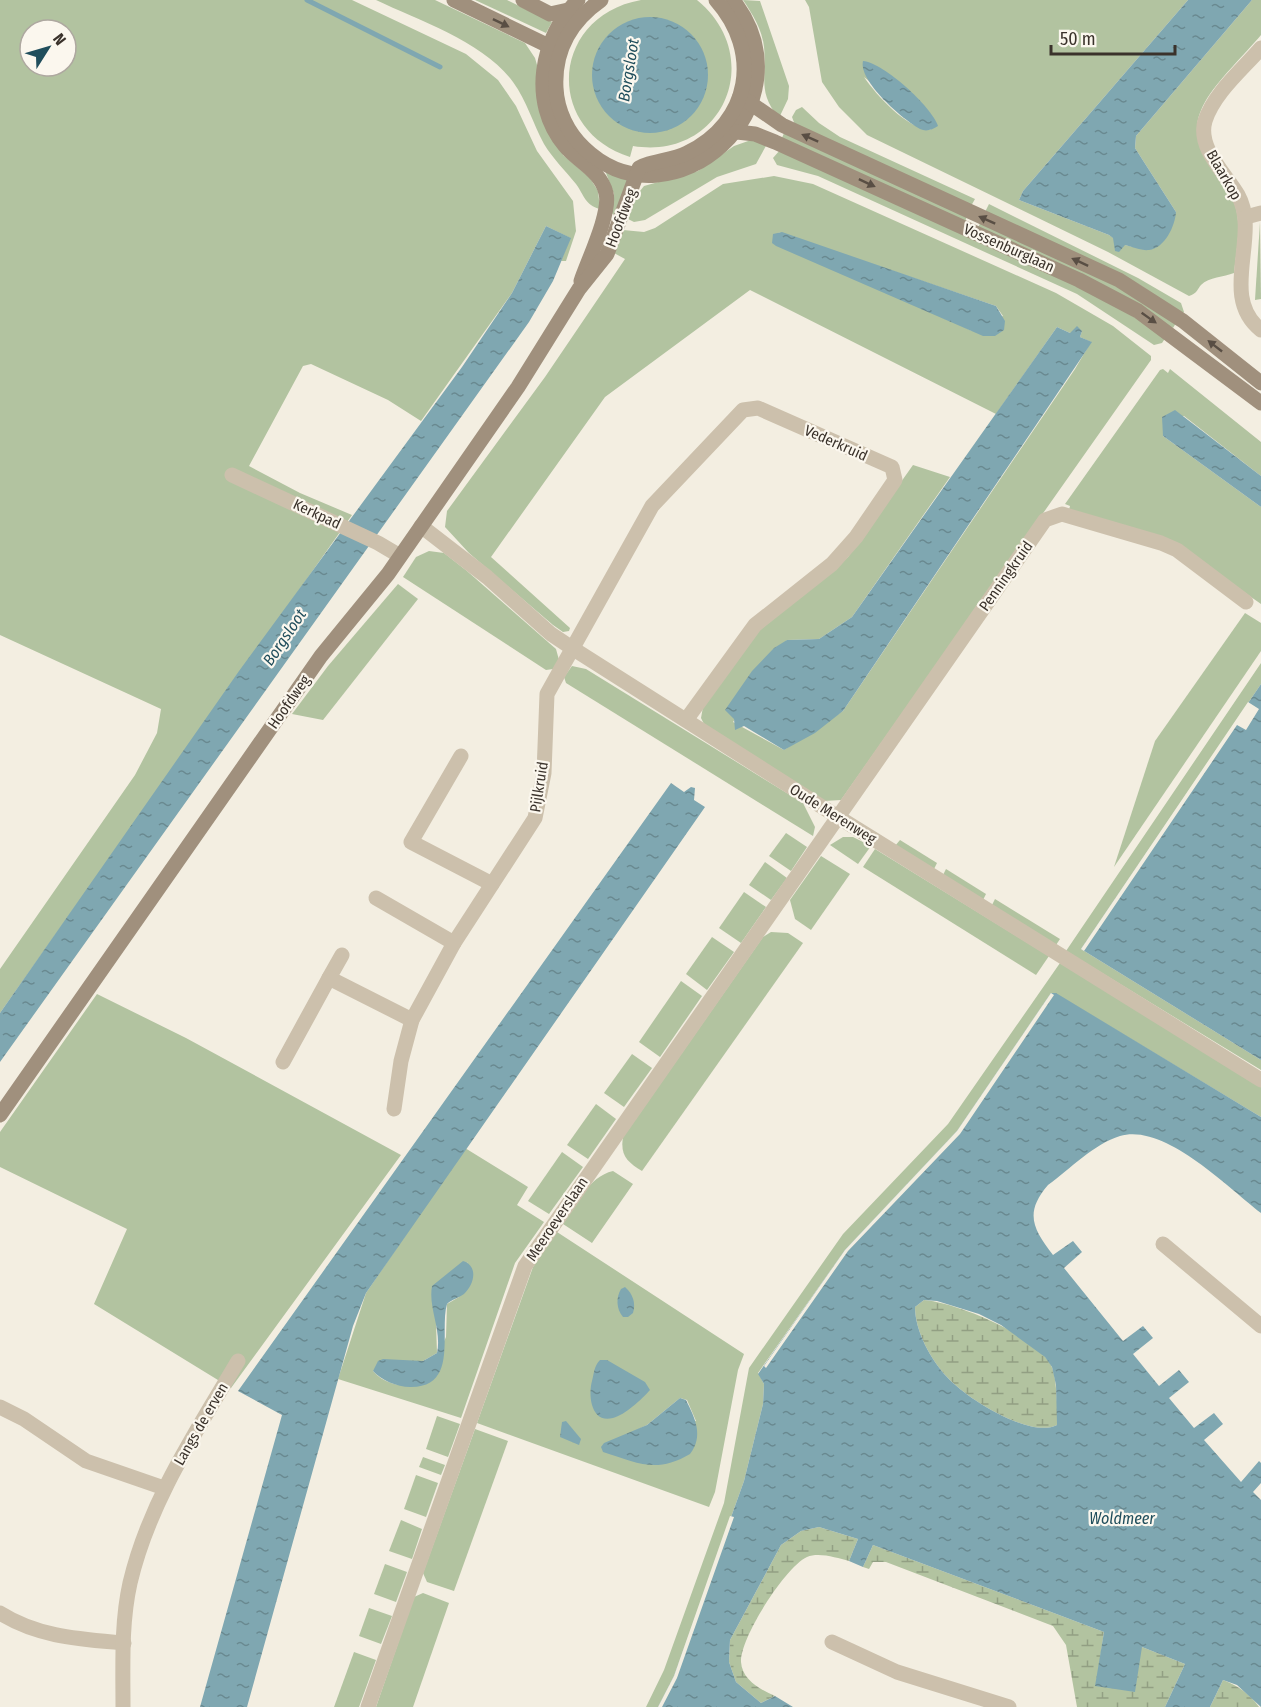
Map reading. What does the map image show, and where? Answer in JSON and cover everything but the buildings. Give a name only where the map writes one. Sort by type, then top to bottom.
[{"type":"main road","points":[[454,0],[554,49]]},
{"type":"main road","points":[[523,0],[550,14],[573,5]]},
{"type":"main road","points":[[554,49],[586,12],[602,0]]},
{"type":"main road","points":[[637,174],[643,164],[672,159],[699,147],[746,101],[745,73],[738,32],[716,0]]},
{"type":"main road","points":[[573,5],[554,49],[556,98],[564,121],[576,141],[593,157],[614,169],[637,174],[674,171],[692,165],[716,151],[737,132],[758,62],[754,40],[746,20],[733,0]]},
{"type":"main road","name":"Hoofdweg","points":[[554,49],[543,70],[544,89],[553,126],[562,143],[602,179],[607,196],[603,218],[579,289]]},
{"type":"main road","name":"Vossenburglaan","points":[[746,101],[782,126],[1119,280],[1183,321],[1261,383]]},
{"type":"main road","name":"Vossenburglaan","points":[[737,132],[755,134],[775,142],[1089,285],[1138,311],[1261,403]]},
{"type":"main road","name":"Hoofdweg","points":[[0,1115],[321,656],[422,526],[518,387],[579,289],[607,254],[637,174]]},
{"type":"street","name":"Blaarkop","points":[[1261,48],[1216,100],[1205,122],[1204,134],[1208,149],[1240,197],[1246,217],[1243,249],[1244,308],[1261,330]]},
{"type":"street","points":[[1246,217],[1261,213]]},
{"type":"street","name":"Vederkruid","points":[[572,648],[652,506],[743,410],[758,408],[892,467],[896,480],[856,537],[832,564],[755,625],[686,720]]},
{"type":"street","name":"Kerkpad","points":[[232,475],[336,523],[400,556]]},
{"type":"street","name":"Penningkruid","points":[[838,817],[1045,520],[1054,515],[1062,514],[1161,543],[1177,550],[1246,602]]},
{"type":"street","name":"Oude Merenweg","points":[[422,526],[487,577],[551,634],[572,648],[838,817],[1261,1080]]},
{"type":"street","name":"Pijlkruid","points":[[394,1109],[401,1061],[412,1020],[454,943],[535,818],[544,772],[547,694],[572,648]]},
{"type":"street","points":[[461,756],[411,842],[492,884]]},
{"type":"street","name":"Meeroeverslaan","points":[[368,1707],[525,1266],[838,817]]},
{"type":"street","points":[[376,898],[454,943]]},
{"type":"street","points":[[283,1062],[342,955]]},
{"type":"street","points":[[329,978],[412,1020]]},
{"type":"street","points":[[1163,1244],[1261,1326]]},
{"type":"street","name":"Langs de erven","points":[[123,1707],[124,1643],[130,1586],[141,1546],[165,1488],[238,1361]]},
{"type":"street","points":[[0,1407],[24,1419],[86,1461],[165,1488]]},
{"type":"street","points":[[0,1613],[30,1630],[67,1637],[124,1643]]},
{"type":"street","points":[[832,1642],[897,1672],[1009,1707]]},
{"type":"green space","points":[[0,0],[352,0],[466,54],[498,80],[516,106],[537,151],[573,201],[576,231],[566,261],[561,261],[570,238],[546,226],[512,293],[421,421],[388,400],[311,364],[303,366],[249,466],[300,493],[352,515],[0,1013],[0,969],[135,775],[157,733],[161,709],[0,635]]},
{"type":"green space","points":[[376,0],[435,0],[525,43],[535,58],[563,155],[590,178],[598,191],[600,209],[588,202],[555,160],[540,136],[518,89],[501,68],[469,44]]},
{"type":"green space","points":[[475,0],[507,0],[552,22],[546,33]]},
{"type":"green space","points":[[641,0],[697,0],[718,23],[729,49],[731,75],[725,100],[711,121],[691,138],[664,146],[633,146],[630,157],[602,143],[582,123],[572,99],[569,74],[575,49],[589,27],[611,10]]},
{"type":"green space","points":[[743,0],[760,1],[789,86],[788,99],[779,118],[772,109],[765,92],[765,58],[761,34]]},
{"type":"green space","points":[[805,0],[1188,0],[1023,191],[1019,200],[1109,235],[1125,245],[1147,250],[1176,212],[1135,148],[1136,136],[1252,0],[1261,0],[1261,35],[1216,86],[1198,118],[1197,133],[1200,145],[1222,179],[1237,213],[1238,239],[1234,273],[1208,280],[1189,296],[1108,252],[867,135],[839,107],[822,82],[809,7]],"holes":[[[864,77],[931,130],[912,124],[903,118],[885,102]]]},
{"type":"green space","points":[[802,107],[819,123],[840,137],[975,199],[971,206],[795,125],[792,117],[796,110]]},
{"type":"green space","points":[[784,133],[967,216],[965,222],[782,138]]},
{"type":"green space","points":[[751,140],[767,144],[756,164],[717,177],[645,220],[634,222],[628,219],[636,196],[644,186],[698,171],[734,146]]},
{"type":"green space","points":[[780,150],[1107,300],[1166,337],[1162,343],[1154,345],[1077,294],[818,176],[777,165],[773,158]]},
{"type":"green space","points":[[607,172],[630,179],[617,216],[611,213],[614,194]]},
{"type":"green space","points":[[774,176],[813,184],[1056,293],[1113,326],[1151,356],[1151,360],[841,800],[824,801],[704,724],[701,718],[703,707],[755,634],[848,557],[913,465],[950,477],[852,617],[819,639],[787,640],[733,722],[784,750],[843,711],[1075,369],[1091,342],[1080,337],[1082,331],[1070,333],[1057,327],[996,414],[750,290],[605,397],[491,557],[570,628],[569,631],[563,632],[553,625],[469,553],[445,527],[447,511],[545,377],[625,259],[614,253],[623,230],[644,232],[655,228],[723,184]],"holes":[[[778,232],[996,306],[1003,316],[972,331]]]},
{"type":"green space","points":[[989,204],[1138,278],[1181,303],[1184,312],[1182,314],[1140,285],[985,212]]},
{"type":"green space","points":[[981,221],[1126,291],[1176,323],[1173,328],[978,228]]},
{"type":"green space","points":[[1260,222],[1261,299],[1255,300]]},
{"type":"green space","points":[[1163,369],[1168,373],[1170,369],[1261,442],[1261,476],[1184,416],[1163,417],[1163,436],[1261,507],[1261,604],[1184,550],[1069,510],[1070,506],[1065,504],[1160,370]]},
{"type":"green space","points":[[429,551],[444,553],[556,649],[559,660],[553,669],[546,670],[403,577],[416,557]]},
{"type":"green space","points":[[398,584],[418,599],[323,720],[292,714],[328,666]]},
{"type":"green space","points":[[1245,613],[1261,623],[1261,651],[1114,867],[1155,741]]},
{"type":"green space","points":[[1261,663],[1261,684],[1081,949],[1261,1060],[1261,1070],[1066,951]]},
{"type":"green space","points":[[572,666],[586,669],[803,803],[815,827],[813,836],[566,683],[564,677]]},
{"type":"green space","points":[[786,833],[807,847],[791,871],[769,856]]},
{"type":"green space","points":[[843,837],[853,837],[871,846],[858,864],[830,845]]},
{"type":"green space","points":[[900,840],[937,863],[934,869],[895,846]]},
{"type":"green space","points":[[875,849],[1049,956],[1036,975],[863,867]]},
{"type":"green space","points":[[821,856],[850,874],[811,930],[795,919],[790,900]]},
{"type":"green space","points":[[765,862],[787,878],[771,900],[749,885]]},
{"type":"green space","points":[[946,869],[986,894],[983,900],[943,875]]},
{"type":"green space","points":[[744,892],[766,907],[741,943],[719,928]]},
{"type":"green space","points":[[995,899],[1060,939],[1056,945],[992,905]]},
{"type":"green space","points":[[771,932],[788,933],[803,943],[642,1171],[626,1157],[623,1137],[763,937]]},
{"type":"green space","points":[[712,937],[734,952],[707,990],[686,974]]},
{"type":"green space","points":[[1060,963],[1261,1087],[1261,1117],[1051,993],[957,1131],[845,1250],[758,1373],[764,1384],[763,1404],[744,1481],[674,1676],[658,1707],[646,1707],[664,1670],[724,1503],[749,1368],[843,1234],[948,1124]]},
{"type":"green space","points":[[681,981],[702,996],[660,1057],[639,1042]]},
{"type":"green space","points":[[97,994],[186,1038],[401,1155],[231,1388],[94,1304],[127,1229],[0,1167],[0,1132]]},
{"type":"green space","points":[[632,1054],[652,1068],[624,1107],[604,1093]]},
{"type":"green space","points":[[596,1104],[616,1119],[588,1159],[567,1145]]},
{"type":"green space","points":[[465,1148],[528,1187],[517,1205],[544,1222],[515,1263],[461,1418],[338,1379],[366,1293]],"holes":[[[468,1262],[459,1297],[447,1304],[446,1337],[424,1385],[410,1386],[390,1383],[373,1371],[405,1361],[423,1361],[437,1353],[436,1324]]]},
{"type":"green space","points":[[562,1152],[583,1167],[549,1214],[528,1201]]},
{"type":"green space","points":[[613,1171],[633,1184],[592,1243],[563,1224],[590,1185],[604,1174]]},
{"type":"green space","points":[[557,1232],[744,1354],[738,1370],[715,1492],[709,1507],[477,1423],[533,1267]],"holes":[[[680,1398],[687,1400],[696,1421],[627,1435],[647,1425]]]},
{"type":"green space","points":[[924,1300],[956,1307],[994,1322],[1013,1332],[1042,1354],[1051,1365],[1056,1383],[1057,1425],[1045,1428],[1015,1422],[983,1405],[956,1386],[935,1362],[921,1335],[915,1307]]},
{"type":"green space","points":[[437,1416],[460,1424],[448,1457],[426,1449]]},
{"type":"green space","points":[[475,1429],[508,1441],[454,1591],[427,1582],[423,1573]]},
{"type":"green space","points":[[423,1457],[445,1465],[441,1475],[419,1467]]},
{"type":"green space","points":[[416,1475],[438,1483],[426,1517],[404,1509]]},
{"type":"green space","points":[[401,1520],[422,1529],[412,1559],[389,1551]]},
{"type":"green space","points":[[819,1527],[858,1539],[849,1561],[817,1555],[807,1557],[798,1563],[765,1604],[748,1637],[741,1662],[749,1679],[775,1696],[761,1703],[736,1682],[729,1662],[730,1640],[781,1545],[801,1531]]},
{"type":"green space","points":[[873,1545],[1104,1632],[1096,1686],[1142,1647],[1185,1664],[1165,1707],[1077,1707],[1066,1645],[1053,1626],[886,1562],[873,1562],[869,1569],[863,1567]]},
{"type":"green space","points":[[385,1564],[407,1572],[396,1602],[374,1594]]},
{"type":"green space","points":[[423,1593],[449,1603],[413,1707],[376,1707],[414,1597]]},
{"type":"green space","points":[[369,1608],[392,1616],[381,1644],[359,1636]]},
{"type":"green space","points":[[354,1652],[376,1660],[359,1707],[334,1707]]},
{"type":"green space","points":[[1223,1680],[1243,1690],[1259,1707],[1210,1707]]},
{"type":"water","points":[[1188,0],[1252,0],[1136,136],[1135,148],[1176,212],[1174,224],[1164,241],[1149,250],[1125,245],[1119,252],[1115,251],[1113,238],[1109,235],[1019,200],[1023,191]]},
{"type":"water","name":"Borgsloot","points":[[650,17],[672,21],[691,34],[704,53],[708,75],[704,97],[691,116],[672,129],[650,133],[628,129],[609,116],[596,97],[592,75],[596,53],[609,34],[628,21]]},
{"type":"water","points":[[863,61],[883,69],[906,87],[917,97],[938,126],[934,129],[922,130],[893,109],[867,79]]},
{"type":"water","name":"Borgsloot","points":[[546,226],[571,238],[553,281],[529,322],[0,1062],[0,1013],[239,671],[462,367],[512,293]]},
{"type":"water","points":[[782,232],[996,306],[1005,321],[1004,330],[995,336],[983,336],[776,246],[772,243],[773,234]]},
{"type":"water","points":[[1077,326],[1082,331],[1080,337],[1092,342],[843,711],[815,733],[784,750],[744,726],[735,730],[734,719],[725,710],[752,671],[774,648],[787,640],[819,639],[852,617],[1057,327],[1070,333]]},
{"type":"water","points":[[1175,410],[1261,476],[1261,507],[1163,436],[1162,417]]},
{"type":"water","points":[[1261,684],[1261,1060],[1081,949]]},
{"type":"water","points":[[671,783],[684,792],[691,787],[695,788],[694,800],[705,807],[366,1293],[353,1326],[247,1707],[200,1707],[282,1415],[238,1391]]},
{"type":"water","name":"Woldmeer","points":[[1051,993],[1056,993],[1261,1117],[1261,1213],[1195,1160],[1156,1139],[1138,1135],[1120,1136],[1101,1145],[1048,1185],[1036,1204],[1034,1221],[1040,1237],[1053,1255],[1073,1241],[1082,1252],[1064,1268],[1123,1341],[1143,1326],[1153,1338],[1133,1354],[1159,1386],[1179,1370],[1189,1382],[1169,1398],[1194,1428],[1214,1413],[1223,1424],[1204,1440],[1241,1482],[1259,1461],[1261,1463],[1261,1483],[1253,1492],[1261,1500],[1261,1707],[1237,1685],[1223,1680],[1210,1707],[1165,1707],[1185,1664],[1142,1647],[1135,1692],[1095,1686],[1104,1632],[873,1545],[863,1567],[849,1561],[858,1539],[819,1527],[801,1531],[781,1545],[730,1640],[729,1662],[736,1682],[761,1703],[775,1696],[793,1707],[658,1707],[674,1676],[744,1481],[763,1404],[764,1384],[758,1374],[845,1250],[957,1131]],"holes":[[[924,1300],[937,1301],[979,1314],[1001,1325],[1045,1357],[1052,1367],[1056,1385],[1057,1425],[1045,1428],[1015,1422],[983,1405],[947,1377],[925,1345],[916,1316],[915,1307]]]},
{"type":"water","points":[[463,1261],[468,1263],[473,1271],[472,1281],[464,1294],[447,1304],[444,1356],[435,1378],[425,1385],[405,1387],[380,1377],[373,1371],[378,1361],[383,1359],[423,1361],[437,1353],[438,1336],[432,1303],[432,1286]]},
{"type":"water","points":[[625,1287],[634,1302],[633,1313],[628,1317],[623,1317],[618,1303],[619,1292]]},
{"type":"water","points":[[600,1360],[607,1360],[645,1382],[650,1390],[628,1410],[613,1418],[600,1417],[591,1400],[594,1372]]},
{"type":"water","points":[[680,1398],[686,1400],[697,1427],[697,1440],[690,1454],[667,1464],[647,1465],[603,1452],[601,1447],[604,1443],[647,1425]]},
{"type":"water","points":[[566,1421],[581,1439],[579,1445],[560,1437],[562,1422]]},
{"type":"pier","points":[[1248,702],[1259,709],[1246,730],[1237,725],[1084,951],[1081,949]]},
{"type":"pier","points":[[1051,993],[1054,995],[960,1134],[848,1251],[766,1368],[764,1366],[845,1250],[957,1131]]},
{"type":"pier","points":[[730,1516],[734,1517],[677,1678],[662,1707],[658,1707],[674,1676]]},
{"type":"waterway","points":[[307,0],[440,67]]}]
